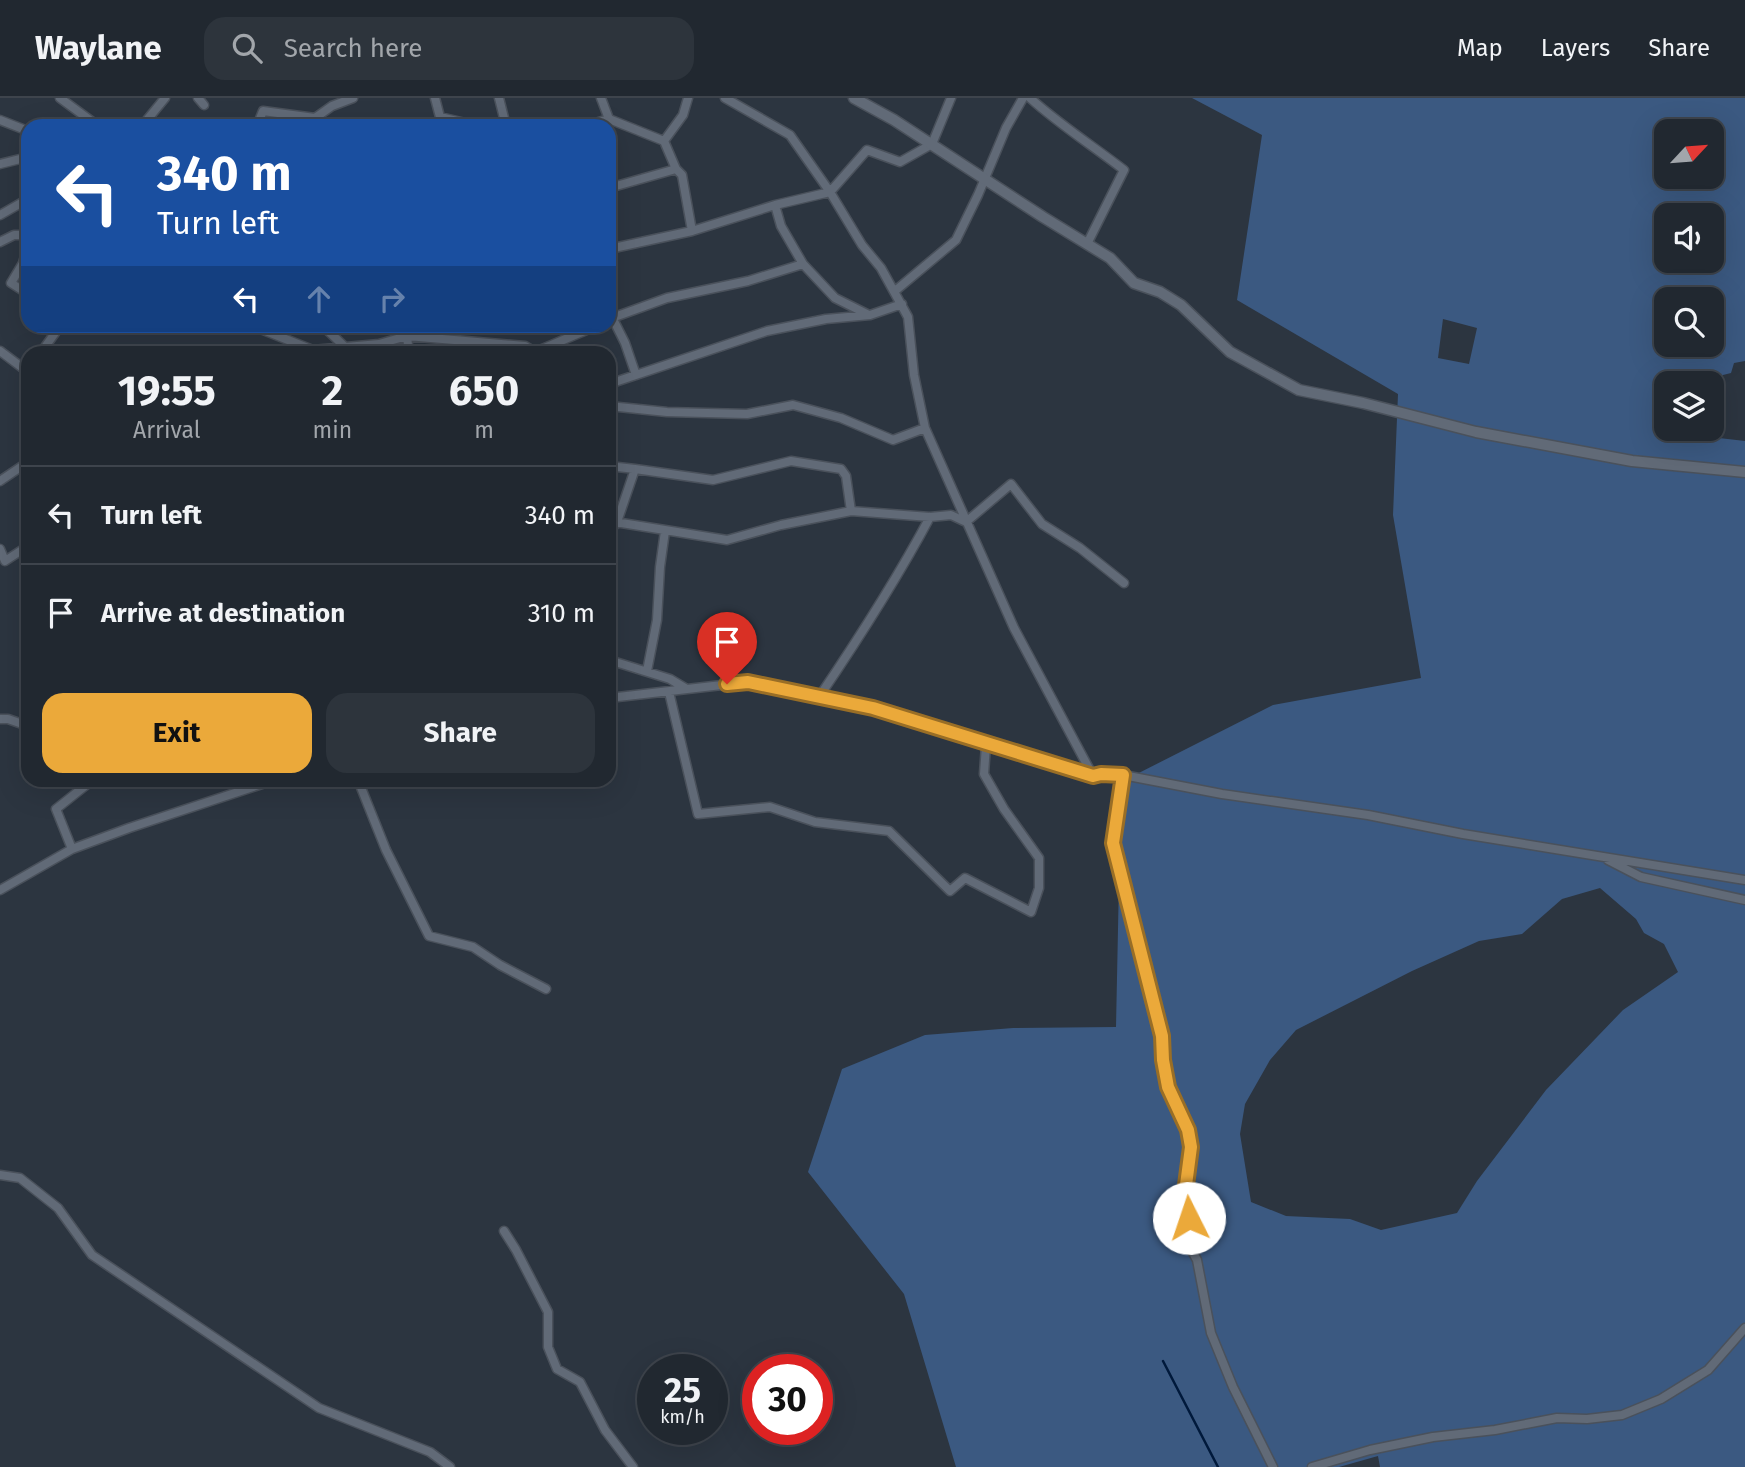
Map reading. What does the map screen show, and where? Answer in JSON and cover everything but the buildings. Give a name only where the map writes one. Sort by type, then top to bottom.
[{"type":"street","points":[[60,98],[88,119]]},
{"type":"street","points":[[148,119],[165,98]]},
{"type":"street","points":[[198,98],[204,106]]},
{"type":"street","points":[[260,119],[263,111],[315,118],[332,106],[353,98]]},
{"type":"street","points":[[435,98],[440,117],[448,119]]},
{"type":"street","points":[[499,98],[504,119]]},
{"type":"street","points":[[601,98],[609,119]]},
{"type":"street","points":[[664,141],[683,115],[688,98]]},
{"type":"street","points":[[725,98],[790,135],[895,291],[908,317],[914,375],[925,428],[1014,628],[1093,776]]},
{"type":"street","points":[[854,98],[932,144],[1110,258],[1134,283],[1160,292],[1181,305],[1230,352],[1299,390],[1363,403],[1476,432],[1632,461],[1745,472]]},
{"type":"street","points":[[616,247],[692,231],[775,205],[830,192],[867,150],[900,162],[932,144],[951,98]]},
{"type":"street","points":[[895,291],[956,240],[1006,128],[1023,98]]},
{"type":"street","points":[[1030,98],[1054,120],[1082,137],[1124,170],[1087,244]]},
{"type":"street","points":[[0,120],[21,128]]},
{"type":"street","points":[[616,122],[664,141],[676,169],[682,175],[692,231]]},
{"type":"street","points":[[0,164],[21,159]]},
{"type":"street","points":[[616,186],[676,169]]},
{"type":"street","points":[[0,215],[21,203]]},
{"type":"street","points":[[775,205],[781,226],[803,264],[835,298],[870,315]]},
{"type":"street","points":[[0,242],[14,235],[21,235]]},
{"type":"street","points":[[616,314],[667,298],[748,281],[803,264]]},
{"type":"street","points":[[21,266],[10,283],[21,290]]},
{"type":"street","points":[[616,382],[767,331],[827,319],[870,315],[902,304]]},
{"type":"street","points":[[616,330],[636,375]]},
{"type":"street","points":[[269,333],[302,346]]},
{"type":"street","points":[[330,333],[342,346]]},
{"type":"street","points":[[405,333],[408,346]]},
{"type":"street","points":[[551,346],[580,333]]},
{"type":"street","points":[[368,346],[407,336],[479,346]]},
{"type":"street","points":[[288,341],[288,346]]},
{"type":"street","points":[[0,351],[21,367]]},
{"type":"street","points":[[616,407],[667,412],[747,414],[793,405],[841,418],[893,440],[925,428]]},
{"type":"street","points":[[616,467],[713,480],[791,461],[841,469],[846,476],[851,511]]},
{"type":"street","points":[[0,481],[21,467]]},
{"type":"street","points":[[616,514],[635,469]]},
{"type":"street","points":[[966,522],[1011,484],[1042,524],[1080,548],[1124,583]]},
{"type":"street","points":[[616,522],[727,540],[851,511],[930,517],[951,515],[966,522]]},
{"type":"street","points":[[819,697],[872,617],[930,517]]},
{"type":"street","points":[[647,671],[657,620],[665,530]]},
{"type":"street","points":[[0,549],[5,561],[21,550]]},
{"type":"street","points":[[616,662],[670,679],[685,688]]},
{"type":"street","points":[[616,697],[748,682],[873,708],[1093,776],[1123,775],[1222,794],[1368,815],[1463,834],[1745,880]]},
{"type":"street","points":[[669,692],[698,814],[770,807],[815,822],[889,831],[950,891],[965,878],[1031,912],[1038,888],[1039,858],[1004,809],[984,774],[986,745]]},
{"type":"street","points":[[0,719],[21,724]]},
{"type":"street","points":[[1123,775],[1113,843],[1162,1036],[1168,1087],[1188,1130],[1191,1147],[1186,1185],[1189,1218],[1185,1230],[1186,1240],[1197,1260],[1211,1333],[1233,1387],[1273,1467]]},
{"type":"street","points":[[72,849],[56,809],[84,787]]},
{"type":"street","points":[[0,890],[72,849],[253,787]]},
{"type":"street","points":[[361,787],[386,850],[429,936],[473,947],[500,965],[546,989]]},
{"type":"street","points":[[1599,855],[1641,877],[1745,900]]},
{"type":"street","points":[[0,1175],[20,1178],[58,1208],[92,1255],[319,1408],[430,1452],[450,1467]]},
{"type":"street","points":[[504,1231],[548,1312],[548,1347],[556,1369],[580,1382],[608,1437],[633,1467]]},
{"type":"street","points":[[1312,1467],[1370,1450],[1433,1437],[1495,1430],[1557,1418],[1587,1419],[1622,1415],[1661,1399],[1708,1370],[1745,1328]]},
{"type":"shaded area","points":[[1192,98],[1745,98],[1745,361],[1734,363],[1731,373],[1724,375],[1724,371],[1654,371],[1654,441],[1724,441],[1724,439],[1745,441],[1745,1467],[1380,1467],[1378,1456],[1339,1467],[956,1467],[904,1294],[808,1172],[842,1069],[925,1035],[1013,1028],[1116,1027],[1121,782],[1273,705],[1421,678],[1393,515],[1398,394],[1237,300],[1262,135]],"holes":[[[1443,319],[1477,328],[1469,364],[1438,358]],[[1600,888],[1636,919],[1644,933],[1664,944],[1678,972],[1623,1010],[1546,1090],[1477,1181],[1457,1213],[1381,1230],[1350,1219],[1286,1216],[1251,1202],[1240,1134],[1245,1104],[1270,1060],[1296,1030],[1412,971],[1479,941],[1522,934],[1562,899]]]},
{"type":"waterway","points":[[1163,1361],[1218,1467]]},
{"type":"route","points":[[727,684],[748,682],[873,708],[1093,776],[1123,775],[1113,843],[1162,1036],[1168,1087],[1188,1130],[1191,1147],[1186,1185],[1189,1218]]}]
